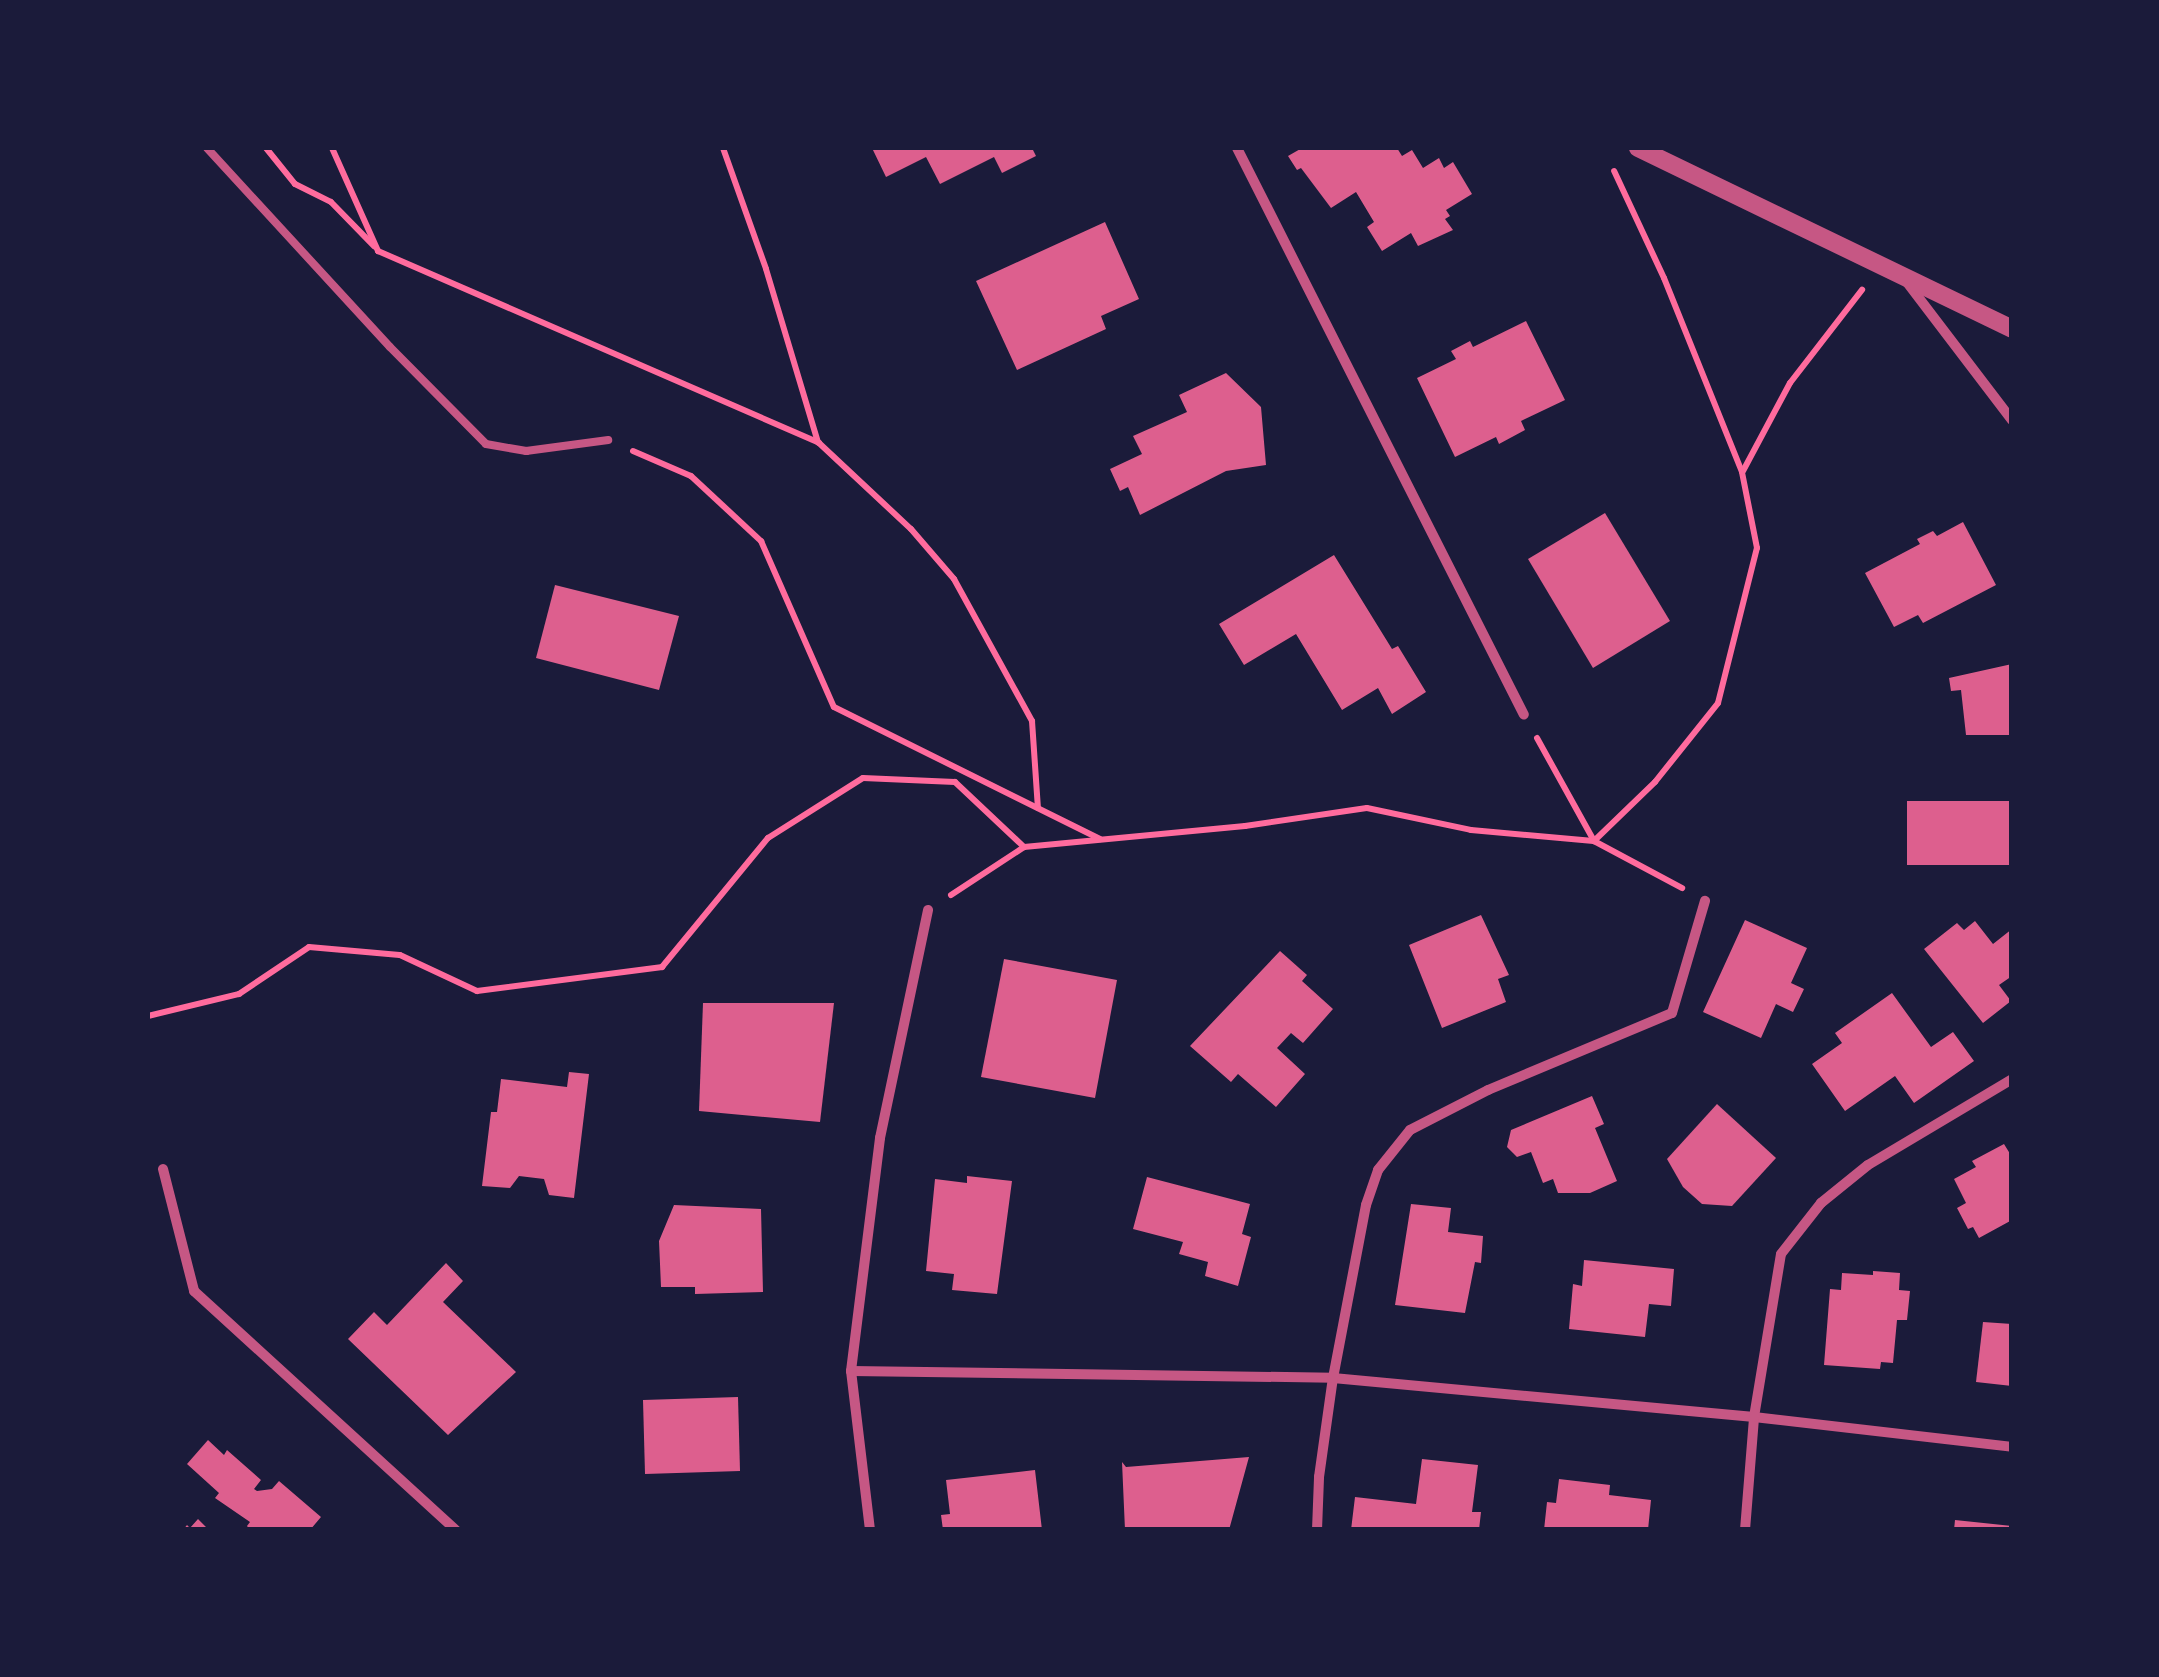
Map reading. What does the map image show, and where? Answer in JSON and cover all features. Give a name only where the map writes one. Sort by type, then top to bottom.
[{"type":"street","points":[[1237,148],[1524,714]]},
{"type":"street","points":[[1638,148],[2012,329]]},
{"type":"street","points":[[1902,275],[2012,420]]},
{"type":"street","points":[[1317,1530],[1319,1477],[1333,1378],[1366,1205],[1378,1170],[1410,1130],[1488,1090],[1672,1013],[1705,900]]},
{"type":"street","points":[[870,1530],[851,1371],[880,1138],[928,910]]},
{"type":"street","points":[[1746,1530],[1754,1417],[1781,1254],[1821,1203],[1868,1164],[2012,1078]]},
{"type":"street","points":[[163,1170],[194,1291],[456,1530]]},
{"type":"street","points":[[851,1371],[1333,1378],[1754,1417],[2012,1447]]},
{"type":"lane","points":[[207,148],[390,348],[486,444],[526,451],[608,440]]},
{"type":"path","points":[[266,148],[295,184],[331,202],[378,251],[818,443],[911,529],[954,579],[1032,721],[1038,808]]},
{"type":"path","points":[[332,148],[378,251]]},
{"type":"path","points":[[723,148],[766,270],[818,443]]},
{"type":"path","points":[[1610,164],[1664,278]]},
{"type":"path","points":[[1742,472],[1790,384],[1881,265]]},
{"type":"path","points":[[608,440],[691,476],[760,541],[834,707],[1102,840]]},
{"type":"path","points":[[1524,714],[1594,840],[1705,900]]},
{"type":"path","points":[[148,1016],[239,994],[308,948],[400,955],[478,991],[662,967],[768,838],[863,778],[955,782],[1024,847],[928,910]]},
{"type":"building","points":[[872,148],[1032,148],[1036,156],[1002,173],[994,157],[940,184],[926,157],[886,177]]},
{"type":"building","points":[[1302,148],[1397,148],[1402,156],[1412,150],[1423,168],[1439,158],[1444,168],[1453,162],[1472,194],[1446,210],[1450,216],[1445,219],[1453,230],[1418,246],[1411,233],[1382,251],[1367,227],[1374,222],[1356,192],[1331,208],[1301,168],[1297,170],[1288,156]]},
{"type":"building","points":[[1105,222],[1139,299],[1101,316],[1106,329],[1017,370],[976,281]]},
{"type":"building","points":[[1526,321],[1565,400],[1521,421],[1525,430],[1499,444],[1496,437],[1455,457],[1417,378],[1456,359],[1451,351],[1470,341],[1473,347]]},
{"type":"building","points":[[1226,373],[1261,407],[1266,465],[1226,471],[1140,515],[1128,487],[1120,491],[1110,469],[1142,454],[1133,436],[1187,412],[1179,395]]},
{"type":"building","points":[[1605,513],[1670,621],[1593,668],[1528,559]]},
{"type":"building","points":[[1963,522],[1996,585],[1923,623],[1918,615],[1894,627],[1865,573],[1920,544],[1917,539],[1933,531],[1937,536]]},
{"type":"building","points":[[1334,555],[1392,649],[1398,646],[1426,692],[1392,714],[1378,688],[1342,710],[1296,634],[1244,665],[1219,624]]},
{"type":"building","points":[[555,585],[679,616],[659,690],[536,658]]},
{"type":"building","points":[[2012,664],[2012,735],[1966,735],[1961,690],[1951,691],[1949,678]]},
{"type":"building","points":[[1907,801],[2012,801],[2012,865],[1907,865]]},
{"type":"building","points":[[1481,915],[1509,975],[1498,979],[1506,1002],[1442,1028],[1409,945]]},
{"type":"building","points":[[1745,920],[1807,948],[1791,983],[1804,989],[1793,1012],[1776,1004],[1761,1038],[1703,1012]]},
{"type":"building","points":[[1975,921],[1993,944],[2012,929],[2012,976],[1999,985],[2011,1001],[1983,1023],[1924,949],[1957,923],[1964,930]]},
{"type":"building","points":[[1280,951],[1307,975],[1302,981],[1333,1009],[1303,1043],[1291,1033],[1277,1048],[1305,1074],[1276,1107],[1238,1074],[1231,1082],[1190,1046]]},
{"type":"building","points":[[1004,959],[1117,980],[1095,1098],[981,1077]]},
{"type":"building","points":[[1892,993],[1931,1047],[1953,1032],[1974,1061],[1914,1103],[1895,1076],[1845,1111],[1812,1064],[1842,1043],[1835,1033]]},
{"type":"building","points":[[703,1003],[834,1003],[820,1122],[699,1111]]},
{"type":"building","points":[[569,1072],[589,1074],[574,1198],[549,1195],[544,1179],[519,1176],[510,1188],[482,1186],[491,1112],[497,1112],[501,1079],[567,1087]]},
{"type":"building","points":[[1592,1096],[1604,1124],[1595,1128],[1617,1181],[1590,1193],[1558,1193],[1553,1179],[1543,1183],[1531,1152],[1517,1157],[1507,1147],[1511,1130]]},
{"type":"building","points":[[1717,1104],[1776,1158],[1732,1206],[1702,1204],[1683,1187],[1667,1159]]},
{"type":"building","points":[[2004,1144],[2012,1157],[2012,1220],[1979,1238],[1973,1227],[1968,1229],[1957,1208],[1966,1203],[1954,1179],[1976,1167],[1972,1161]]},
{"type":"building","points":[[967,1176],[1012,1181],[997,1294],[952,1290],[954,1274],[926,1271],[935,1179],[967,1183]]},
{"type":"building","points":[[1147,1177],[1250,1204],[1242,1234],[1251,1237],[1238,1286],[1205,1276],[1208,1262],[1179,1254],[1183,1242],[1133,1229]]},
{"type":"building","points":[[1411,1204],[1451,1208],[1448,1232],[1483,1236],[1481,1263],[1475,1262],[1465,1313],[1395,1305]]},
{"type":"building","points":[[674,1205],[761,1209],[763,1292],[695,1294],[695,1287],[661,1287],[659,1241]]},
{"type":"building","points":[[1584,1260],[1674,1269],[1671,1306],[1649,1304],[1645,1337],[1569,1329],[1573,1284],[1582,1286]]},
{"type":"building","points":[[446,1263],[463,1281],[443,1302],[516,1372],[448,1435],[348,1339],[374,1312],[387,1325]]},
{"type":"building","points":[[1873,1271],[1900,1273],[1899,1290],[1910,1291],[1907,1320],[1897,1320],[1893,1363],[1881,1362],[1880,1369],[1824,1365],[1830,1289],[1841,1290],[1842,1273],[1873,1275]]},
{"type":"building","points":[[1983,1322],[2012,1324],[2012,1386],[1976,1382]]},
{"type":"building","points":[[738,1397],[740,1471],[645,1474],[643,1400]]},
{"type":"building","points":[[208,1440],[224,1455],[227,1450],[261,1480],[254,1489],[272,1489],[279,1481],[321,1517],[310,1530],[250,1530],[250,1522],[215,1498],[219,1493],[187,1464]]},
{"type":"building","points":[[1249,1457],[1229,1530],[1125,1530],[1122,1462],[1126,1467]]},
{"type":"building","points":[[1422,1459],[1478,1465],[1472,1512],[1481,1512],[1479,1530],[1351,1530],[1355,1497],[1416,1504]]},
{"type":"building","points":[[1035,1470],[1042,1530],[943,1530],[941,1515],[950,1514],[946,1480]]},
{"type":"building","points":[[1559,1479],[1610,1485],[1609,1495],[1651,1500],[1648,1530],[1544,1530],[1547,1502],[1556,1503]]},
{"type":"building","points":[[198,1519],[209,1530],[183,1530],[187,1525],[190,1528]]},
{"type":"building","points":[[1955,1520],[2012,1526],[2012,1530],[1954,1530]]}]
